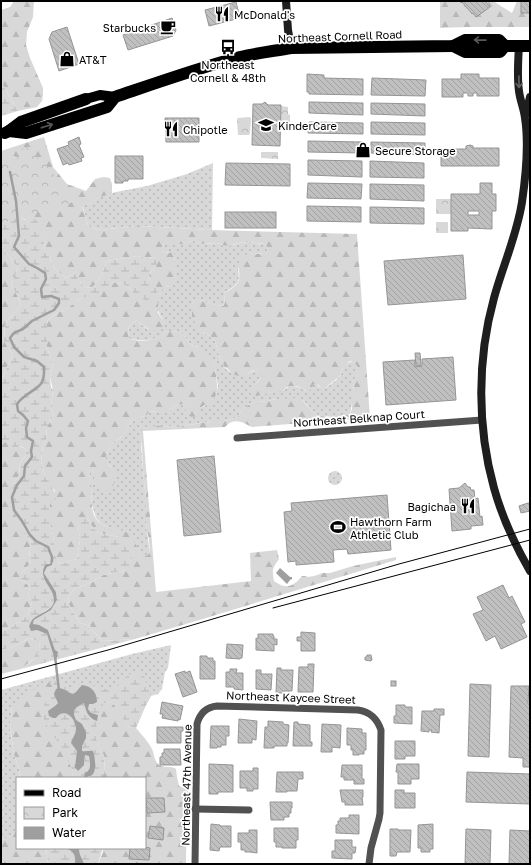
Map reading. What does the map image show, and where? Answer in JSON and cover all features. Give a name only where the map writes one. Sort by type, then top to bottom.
[{"type":"highway","name":"Northeast Cornell Road","points":[[5,133],[26,133],[107,107],[115,97],[199,69],[241,57],[291,48],[453,46],[465,52],[500,52],[505,46],[524,46]]},
{"type":"highway","name":"Northeast Cornell Road","points":[[5,133],[21,122],[86,99]]},
{"type":"main road","name":"Northeast Cornell Road","points":[[86,99],[100,95],[115,97]]},
{"type":"street","points":[[286,1],[291,48]]},
{"type":"street","points":[[524,46],[519,91],[525,117],[526,153],[522,202],[515,233],[494,298],[487,329],[481,378],[482,420],[487,458],[494,490],[511,534],[530,572]]},
{"type":"street","points":[[525,117],[530,97]]},
{"type":"street","name":"Northeast Belknap Court","points":[[237,438],[482,420]]},
{"type":"street","name":"Northeast Kaycee Street","points":[[205,710],[212,706],[358,710],[367,712],[375,718],[381,730],[380,813],[369,856],[369,864]]},
{"type":"street","name":"Northeast 47th Avenue","points":[[195,864],[197,724],[198,719],[205,710]]},
{"type":"street","points":[[196,809],[249,810]]},
{"type":"green space","points":[[14,1],[34,1],[33,17],[27,32],[26,45],[43,88],[42,101],[37,107],[18,111],[1,82],[1,10],[10,7]]},
{"type":"green space","points":[[440,1],[460,1],[471,14],[473,13],[476,16],[490,7],[485,1],[493,1],[512,13],[517,1],[521,1],[521,13],[530,14],[530,27],[440,28]]},
{"type":"green space","points":[[1,82],[18,111],[1,116]]},
{"type":"green space","points":[[281,106],[288,107],[290,126],[280,126]]},
{"type":"green space","points":[[251,118],[249,135],[238,135],[237,119]]},
{"type":"green space","points":[[44,137],[53,167],[67,184],[86,191],[95,179],[103,177],[110,178],[112,184],[112,194],[99,197],[90,204],[82,206],[88,225],[98,230],[140,226],[212,230],[357,234],[370,418],[252,427],[235,421],[225,427],[143,431],[156,592],[251,581],[250,553],[277,550],[279,559],[273,569],[273,574],[274,581],[282,586],[289,586],[296,583],[302,576],[308,577],[323,573],[330,573],[353,566],[396,557],[396,560],[135,639],[103,641],[90,626],[80,623],[68,603],[69,596],[74,589],[92,582],[103,575],[126,570],[119,537],[99,533],[93,528],[87,518],[78,524],[80,540],[77,559],[60,564],[54,554],[54,540],[50,523],[50,503],[55,491],[45,476],[41,461],[43,446],[47,438],[46,428],[54,415],[51,406],[53,390],[50,377],[53,365],[47,347],[47,323],[48,320],[58,312],[61,312],[82,298],[95,296],[114,282],[125,285],[133,292],[150,281],[149,274],[156,266],[155,257],[145,258],[138,256],[107,261],[99,280],[92,287],[88,288],[80,282],[75,273],[66,278],[53,267],[50,257],[45,251],[44,238],[31,218],[26,220],[21,217],[18,160],[14,156],[9,161],[1,162],[1,151]],"holes":[[[194,241],[200,244],[217,243],[229,246],[249,242],[265,244],[268,251],[241,256],[239,260],[239,281],[234,287],[224,293],[225,303],[223,306],[194,299],[192,304],[192,317],[196,325],[201,331],[215,341],[224,366],[235,375],[239,376],[245,375],[254,370],[260,371],[261,377],[252,389],[256,396],[281,392],[287,387],[291,386],[297,386],[309,392],[314,384],[317,384],[322,389],[325,388],[340,376],[343,368],[348,362],[351,361],[357,366],[357,375],[353,382],[354,391],[352,409],[347,415],[327,417],[316,415],[302,400],[289,397],[285,399],[254,402],[242,409],[238,417],[224,421],[211,421],[178,427],[148,426],[142,429],[140,435],[146,499],[146,521],[150,547],[148,555],[141,556],[129,534],[103,525],[98,522],[95,517],[92,507],[90,467],[93,469],[94,478],[99,489],[105,491],[109,490],[113,486],[116,474],[106,462],[106,457],[111,445],[122,436],[131,422],[147,415],[149,412],[169,411],[177,405],[184,404],[186,412],[189,416],[198,416],[202,407],[211,403],[215,396],[217,385],[213,360],[201,348],[191,345],[182,333],[171,331],[166,332],[156,338],[142,341],[129,338],[128,335],[130,326],[136,321],[152,330],[160,331],[163,328],[165,323],[158,313],[158,303],[162,290],[165,287],[174,284],[177,270],[174,261],[174,252],[163,253],[162,248],[164,244],[184,244]]]},
{"type":"green space","points":[[27,147],[30,154],[44,161],[73,202],[1,223],[1,154],[3,161],[20,157],[19,150]]},
{"type":"green space","points":[[261,152],[278,152],[278,159],[261,158]]},
{"type":"green space","points":[[12,156],[18,160],[21,217],[24,220],[31,218],[37,220],[44,238],[45,251],[50,257],[53,267],[66,278],[75,273],[80,282],[88,288],[92,287],[99,280],[107,261],[138,256],[145,258],[155,257],[157,259],[156,266],[149,274],[150,281],[158,288],[155,300],[145,300],[125,285],[114,282],[95,297],[82,298],[61,312],[58,312],[48,320],[47,323],[47,347],[53,365],[50,377],[51,387],[53,390],[51,406],[54,415],[46,428],[47,438],[43,446],[41,461],[45,476],[51,484],[57,498],[50,503],[50,523],[54,540],[54,554],[60,564],[77,559],[80,540],[78,524],[82,517],[87,518],[93,528],[99,533],[119,537],[123,540],[132,556],[132,566],[126,570],[103,575],[92,582],[74,589],[69,596],[68,603],[80,623],[90,626],[103,641],[135,639],[21,669],[36,656],[40,643],[30,638],[10,648],[1,650],[1,632],[28,615],[32,602],[28,595],[30,591],[28,585],[21,579],[21,574],[31,562],[29,557],[31,542],[17,520],[9,501],[13,484],[20,474],[19,465],[25,456],[26,449],[20,446],[14,449],[10,442],[1,444],[1,380],[13,355],[4,341],[5,323],[21,305],[11,284],[18,268],[7,254],[1,254],[1,210],[9,161]],"holes":[[[52,558],[52,564],[47,567],[44,573],[56,592],[57,600],[51,610],[34,620],[33,624],[48,630],[55,651],[47,634],[29,626],[33,619],[54,604],[54,596],[43,575],[46,564],[50,564]]]},
{"type":"green space","points":[[213,163],[212,230],[140,226],[98,230],[88,225],[82,205],[90,204],[99,197],[147,186],[187,174]]},
{"type":"green space","points":[[436,199],[453,199],[453,214],[436,214]]},
{"type":"green space","points":[[436,222],[448,222],[448,233],[436,233]]},
{"type":"green space","points":[[191,241],[200,244],[217,243],[223,245],[249,242],[265,244],[267,247],[268,251],[265,253],[248,254],[238,269],[239,278],[237,284],[224,293],[225,303],[222,306],[198,300],[194,300],[192,304],[192,313],[204,333],[215,341],[220,358],[226,369],[245,375],[255,370],[260,371],[261,377],[254,386],[256,395],[284,390],[289,386],[298,387],[306,391],[313,384],[317,384],[319,387],[325,388],[338,378],[345,364],[350,362],[354,362],[358,373],[353,382],[354,392],[350,413],[348,415],[329,417],[317,415],[302,400],[275,399],[254,402],[242,409],[238,417],[224,421],[211,421],[178,427],[145,427],[140,437],[149,551],[148,555],[141,556],[130,536],[101,524],[96,518],[92,505],[89,471],[90,466],[93,469],[93,473],[112,467],[105,462],[111,445],[120,438],[134,420],[147,415],[149,412],[169,411],[177,405],[184,404],[186,412],[195,410],[208,404],[216,394],[218,385],[214,364],[198,347],[191,345],[183,334],[170,331],[150,340],[134,340],[129,338],[128,335],[130,326],[136,321],[148,329],[163,319],[158,309],[160,292],[163,288],[172,285],[176,272],[174,262],[175,257],[170,252],[163,253],[162,248],[164,244],[184,244]]},
{"type":"green space","points":[[1,254],[7,254],[18,268],[11,284],[21,305],[5,323],[4,341],[13,355],[1,380]]},
{"type":"green space","points":[[10,442],[26,449],[25,456],[19,465],[20,474],[13,484],[25,534],[31,542],[29,556],[31,562],[21,574],[21,579],[28,585],[30,591],[28,595],[32,602],[28,615],[1,632],[1,444]]},
{"type":"green space","points":[[335,471],[340,473],[342,478],[340,483],[335,485],[330,483],[328,478],[330,473]]},
{"type":"green space","points":[[30,638],[40,643],[39,652],[35,658],[21,669],[1,674],[1,650],[10,648]]},
{"type":"green space","points":[[171,645],[168,668],[165,672],[162,689],[158,694],[151,696],[136,728],[126,725],[117,707],[111,702],[104,703],[97,744],[104,755],[100,777],[73,777],[72,769],[12,707],[10,728],[14,754],[20,777],[16,777],[16,831],[1,841],[1,690],[132,654]]},
{"type":"green space","points":[[133,672],[143,673],[151,696],[136,728],[131,728],[126,725],[122,716],[111,702],[104,703],[101,709],[101,720],[97,724],[95,731],[97,744],[104,755],[105,772],[101,777],[73,777],[72,769],[62,747],[48,729],[41,712],[55,681],[67,687],[73,688],[80,683],[88,683],[96,687],[110,690],[116,688],[121,680]]},
{"type":"green space","points":[[55,681],[41,712],[48,729],[62,747],[72,769],[73,777],[20,777],[14,754],[10,727],[12,707],[41,684]]},
{"type":"green space","points":[[111,702],[120,712],[126,725],[131,728],[136,728],[152,749],[158,764],[176,769],[179,786],[188,790],[186,864],[98,864],[103,849],[146,849],[146,777],[101,777],[105,772],[104,755],[97,744],[95,731],[97,724],[101,720],[101,709],[104,703]]},
{"type":"green space","points":[[16,831],[16,849],[46,849],[48,864],[1,864],[1,841]]},
{"type":"green space","points":[[46,849],[103,849],[98,864],[48,864]]},
{"type":"water","points":[[53,557],[52,565],[47,567],[44,573],[56,592],[57,600],[51,610],[34,620],[33,624],[39,625],[48,630],[55,650],[58,652],[55,660],[47,634],[37,630],[31,631],[29,626],[33,619],[52,606],[54,600],[53,595],[44,578],[43,569],[46,564],[50,564]]},
{"type":"water","points":[[280,568],[292,577],[287,584],[276,573]]},
{"type":"water","points":[[82,685],[89,687],[95,693],[97,702],[89,704],[88,709],[91,713],[98,715],[97,721],[89,716],[84,703],[74,710],[76,720],[82,724],[86,732],[86,738],[82,746],[82,751],[93,751],[95,770],[92,775],[88,777],[84,777],[85,773],[90,768],[89,756],[85,755],[84,765],[78,771],[75,767],[77,751],[71,743],[76,730],[74,720],[66,713],[62,713],[56,718],[53,718],[49,716],[48,711],[58,703],[54,694],[56,689],[63,689],[73,694]]},
{"type":"water","points":[[67,849],[79,849],[84,864],[75,864],[75,858],[70,850]]},
{"type":"building","points":[[460,1],[485,1],[490,7],[476,17]]},
{"type":"building","points":[[521,1],[530,1],[530,14],[521,13]]},
{"type":"building","name":"McDonald's","points":[[236,2],[240,18],[209,26],[205,10]]},
{"type":"building","points":[[172,18],[176,30],[173,36],[128,50],[123,35]]},
{"type":"building","points":[[67,27],[79,64],[59,71],[49,39],[52,32]]},
{"type":"building","points":[[307,74],[324,75],[324,78],[363,79],[363,95],[309,94],[309,92],[307,92]]},
{"type":"building","points":[[461,74],[479,74],[479,78],[499,78],[499,96],[477,96],[477,93],[473,93],[473,96],[468,96],[468,93],[463,93],[463,97],[442,97],[442,79],[461,79]]},
{"type":"building","points":[[372,78],[426,80],[425,96],[371,95]]},
{"type":"building","name":"KinderCare","points":[[265,102],[268,105],[281,105],[280,146],[252,145],[253,104],[262,104]]},
{"type":"building","points":[[309,102],[363,103],[363,115],[309,113]]},
{"type":"building","points":[[371,103],[425,104],[425,116],[371,114]]},
{"type":"building","points":[[165,118],[199,118],[199,142],[166,142]]},
{"type":"building","points":[[309,122],[363,123],[363,134],[308,133]]},
{"type":"building","points":[[371,122],[425,123],[425,135],[371,134]]},
{"type":"building","points":[[79,137],[81,144],[79,145],[84,157],[81,158],[82,161],[69,165],[68,163],[63,165],[57,149],[69,145],[68,142]]},
{"type":"building","points":[[308,141],[362,142],[362,153],[308,152]]},
{"type":"building","points":[[371,142],[425,143],[425,155],[371,153]]},
{"type":"building","points":[[466,146],[473,146],[473,148],[499,148],[499,166],[441,166],[441,149],[466,149]]},
{"type":"building","points":[[115,156],[143,156],[143,179],[128,179],[128,181],[123,181],[123,183],[115,183]]},
{"type":"building","points":[[308,160],[362,161],[362,177],[308,175]]},
{"type":"building","points":[[370,161],[424,163],[424,178],[370,177]]},
{"type":"building","points":[[226,163],[290,164],[290,186],[225,185]]},
{"type":"building","points":[[308,183],[362,184],[361,199],[307,198]]},
{"type":"building","points":[[480,183],[492,183],[492,194],[496,194],[496,211],[492,211],[492,229],[468,228],[468,231],[451,231],[451,194],[480,194]],"holes":[[[468,211],[479,211],[479,215],[468,215]]]},
{"type":"building","points":[[370,184],[424,185],[424,201],[370,199]]},
{"type":"building","points":[[307,206],[361,207],[361,222],[307,221]]},
{"type":"building","points":[[370,207],[424,208],[424,224],[370,223]]},
{"type":"building","points":[[225,212],[276,212],[276,228],[225,228]]},
{"type":"building","points":[[463,255],[466,299],[388,305],[384,261]]},
{"type":"building","points":[[415,353],[420,353],[421,366],[416,366]]},
{"type":"building","points":[[453,357],[456,400],[386,405],[383,362],[415,360],[415,367],[422,366],[422,359]]},
{"type":"building","points":[[214,456],[221,532],[184,536],[177,460]]},
{"type":"building","points":[[465,483],[471,490],[474,490],[475,499],[478,498],[480,517],[482,516],[483,525],[471,526],[471,529],[452,531],[449,489],[459,488]]},
{"type":"building","name":"Hawthorn Farm Athletic Club","points":[[387,495],[391,550],[348,554],[347,549],[333,550],[334,562],[296,565],[296,561],[288,562],[284,512],[292,511],[291,503]]},
{"type":"building","points":[[530,503],[530,511],[521,513],[519,506]]},
{"type":"building","points":[[503,585],[509,598],[512,596],[525,622],[521,624],[527,637],[501,649],[495,636],[486,641],[473,614],[483,610],[477,597]]},
{"type":"building","points":[[301,632],[315,633],[315,651],[301,651],[301,641],[297,641],[297,637],[301,637]]},
{"type":"building","points":[[258,634],[273,634],[274,639],[277,639],[277,645],[274,644],[274,651],[256,650],[256,638],[258,639]]},
{"type":"building","points":[[227,644],[243,645],[242,658],[226,658]]},
{"type":"building","points":[[367,655],[371,655],[371,661],[365,660]]},
{"type":"building","points":[[200,656],[213,658],[213,661],[215,661],[215,679],[200,679]]},
{"type":"building","points":[[308,664],[314,664],[313,692],[298,692],[299,667],[308,667]]},
{"type":"building","points":[[277,668],[281,668],[281,670],[293,670],[292,691],[276,693]]},
{"type":"building","points":[[230,669],[237,669],[236,673],[243,673],[243,690],[234,689],[234,687],[226,687],[226,672],[230,672]]},
{"type":"building","points":[[256,670],[261,670],[261,674],[272,674],[271,690],[256,689]]},
{"type":"building","points":[[185,671],[185,673],[190,671],[197,692],[183,697],[175,674]]},
{"type":"building","points":[[391,681],[396,681],[396,686],[391,686]]},
{"type":"building","points":[[470,684],[491,685],[489,757],[468,756]]},
{"type":"building","points":[[511,686],[529,686],[528,704],[530,704],[530,767],[523,767],[523,758],[509,757]]},
{"type":"building","points":[[162,702],[183,706],[180,720],[178,719],[178,721],[162,718],[163,714],[160,714]]},
{"type":"building","points":[[396,705],[412,707],[412,724],[394,723],[394,716],[396,716]]},
{"type":"building","points":[[434,709],[444,709],[444,715],[440,715],[439,733],[431,732],[432,730],[429,730],[429,732],[421,731],[422,711],[434,711]]},
{"type":"building","points":[[239,719],[257,721],[256,740],[252,739],[252,743],[238,743]]},
{"type":"building","points":[[268,721],[283,722],[283,724],[289,725],[287,746],[264,748],[265,727],[268,727]]},
{"type":"building","points":[[294,722],[298,722],[298,724],[310,725],[310,742],[312,742],[312,746],[293,746]]},
{"type":"building","points":[[322,724],[341,725],[340,748],[332,747],[332,752],[321,752]]},
{"type":"building","points":[[211,726],[229,726],[229,736],[226,736],[226,745],[221,745],[221,747],[217,748],[210,748]]},
{"type":"building","points":[[157,727],[183,727],[183,731],[181,731],[181,743],[157,743]]},
{"type":"building","points":[[347,728],[362,729],[362,733],[366,733],[366,750],[364,750],[364,754],[353,755],[351,745],[347,745]]},
{"type":"building","points":[[395,741],[415,741],[415,756],[405,756],[405,759],[395,759]]},
{"type":"building","points":[[164,749],[180,749],[181,765],[160,765],[160,757],[162,757],[162,753],[164,753]]},
{"type":"building","points":[[209,764],[233,765],[233,792],[218,792],[218,794],[209,794]]},
{"type":"building","points":[[397,764],[419,764],[419,779],[411,779],[411,784],[398,784],[398,772],[396,772]]},
{"type":"building","points":[[342,765],[362,765],[362,779],[364,779],[364,784],[354,784],[354,780],[344,780],[344,777],[341,777]]},
{"type":"building","points":[[253,768],[258,768],[258,789],[247,791],[247,788],[240,788],[240,771],[253,771]]},
{"type":"building","points":[[277,772],[303,772],[303,779],[298,779],[297,791],[276,792]]},
{"type":"building","points":[[467,772],[530,774],[530,804],[466,802]]},
{"type":"building","points":[[340,790],[363,790],[363,805],[345,805],[345,802],[342,802]]},
{"type":"building","points":[[395,790],[404,790],[404,793],[415,793],[415,808],[395,808]]},
{"type":"building","points":[[146,798],[164,798],[165,812],[147,813]]},
{"type":"building","points":[[270,802],[292,802],[289,817],[284,817],[284,820],[271,820]]},
{"type":"building","points":[[349,815],[359,815],[359,834],[336,833],[336,825],[338,825],[340,818],[349,818]]},
{"type":"building","points":[[211,824],[231,826],[231,847],[220,847],[219,851],[210,850]]},
{"type":"building","points":[[433,824],[433,849],[430,849],[430,852],[421,852],[421,848],[418,848],[418,825]]},
{"type":"building","points":[[150,826],[164,828],[163,840],[148,838]]},
{"type":"building","points":[[274,828],[298,828],[296,848],[276,847],[276,842],[274,842]]},
{"type":"building","points":[[390,829],[411,830],[410,852],[397,852],[396,856],[390,856]]},
{"type":"building","points":[[466,829],[491,830],[490,864],[465,864]]},
{"type":"building","points":[[249,830],[257,830],[257,853],[245,852],[245,850],[241,850],[241,842],[238,842],[238,833],[249,833]]},
{"type":"building","points":[[510,830],[530,831],[530,864],[509,864]]},
{"type":"building","points":[[335,840],[352,840],[352,847],[356,847],[355,853],[352,853],[352,859],[332,858],[332,851],[335,851]]},
{"type":"building","points":[[150,848],[149,860],[129,859],[130,849]]},
{"type":"waterway","points":[[10,172],[16,201],[19,236],[14,247],[29,264],[45,273],[46,279],[41,289],[42,297],[51,296],[59,299],[59,303],[54,310],[32,321],[23,329],[14,333],[10,338],[14,347],[24,357],[37,361],[44,367],[42,383],[21,399],[17,404],[18,411],[28,421],[26,428],[27,437],[33,441],[31,451],[32,457],[25,466],[24,476],[17,485],[12,497],[14,510],[30,535],[36,541],[48,547],[52,561]]},
{"type":"waterway","points":[[55,656],[59,691]]},
{"type":"tram line","points":[[1,679],[108,650],[399,564],[530,529]]},
{"type":"tram line","points":[[273,608],[530,540]]},
{"type":"place","name":"McDonald's","points":[[222,14]]},
{"type":"place","name":"Starbucks","points":[[168,27]]},
{"type":"place","name":"Northeast Cornell & 48th","points":[[228,47]]},
{"type":"place","name":"AT&T","points":[[67,59]]},
{"type":"place","name":"KinderCare","points":[[266,125]]},
{"type":"place","name":"Chipotle","points":[[171,129]]},
{"type":"place","name":"Secure Storage","points":[[363,150]]},
{"type":"place","name":"Bagichaa","points":[[468,506]]},
{"type":"place","name":"Hawthorn Farm Athletic Club","points":[[338,527]]}]
